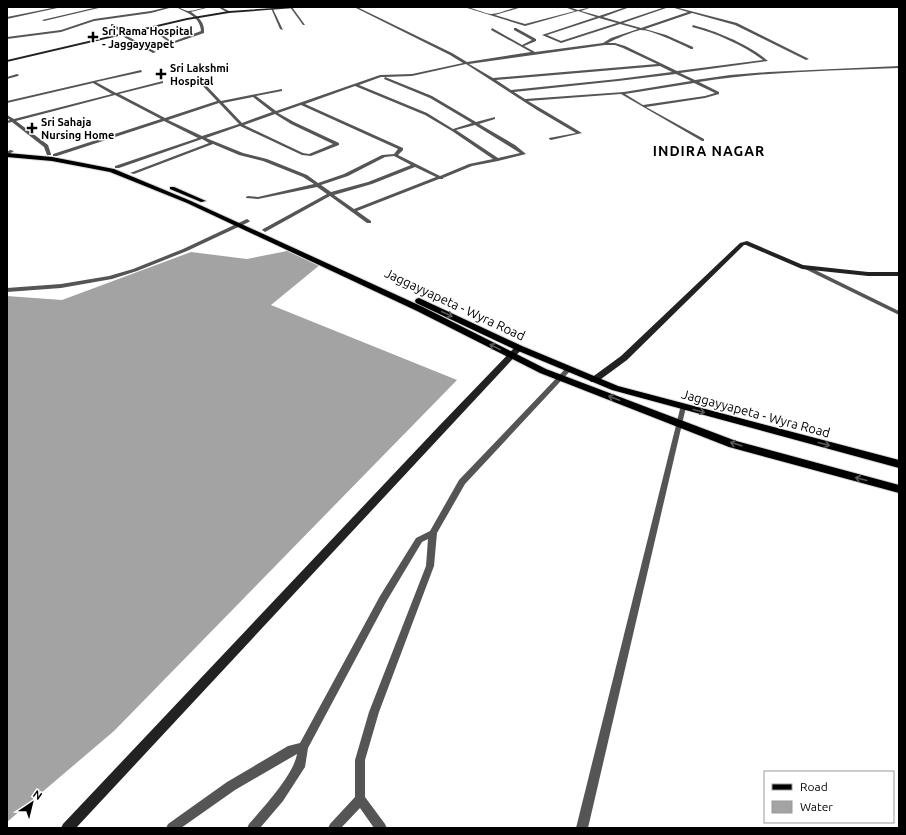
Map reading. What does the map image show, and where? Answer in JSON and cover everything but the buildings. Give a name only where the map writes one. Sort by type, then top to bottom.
[{"type":"main road","points":[[124,33],[196,16],[228,11],[284,7]]},
{"type":"main road","points":[[228,11],[306,7]]},
{"type":"main road","points":[[7,60],[196,16]]},
{"type":"main road","points":[[8,153],[112,170],[243,223],[420,309],[515,352],[543,371],[733,444],[899,489]]},
{"type":"main road","name":"Jaggayyapeta - Wyra Road","points":[[8,153],[52,155],[117,167],[188,194],[243,223],[265,230],[515,352],[569,369],[615,388],[899,464]]},
{"type":"main road","points":[[594,380],[624,358],[742,244],[747,243],[795,265],[807,268],[868,274],[899,274]]},
{"type":"main road","points":[[67,828],[436,433],[515,352]]},
{"type":"street","points":[[7,18],[61,7]]},
{"type":"street","points":[[44,20],[102,7]]},
{"type":"street","points":[[7,38],[61,30],[94,20],[151,12],[172,7]]},
{"type":"street","points":[[150,27],[172,43],[203,32],[203,26],[196,16],[177,7]]},
{"type":"street","points":[[187,12],[209,7]]},
{"type":"street","points":[[219,7],[228,11]]},
{"type":"street","points":[[355,7],[451,54],[493,79],[509,91],[580,133],[551,139]]},
{"type":"street","points":[[465,7],[528,25],[591,7]]},
{"type":"street","points":[[474,9],[481,7]]},
{"type":"street","points":[[492,15],[521,7]]},
{"type":"street","points":[[566,7],[665,36],[692,48]]},
{"type":"street","points":[[629,7],[544,35],[561,42],[668,7]]},
{"type":"street","points":[[672,7],[736,24],[807,59]]},
{"type":"street","points":[[291,8],[304,24]]},
{"type":"street","points":[[272,9],[282,29]]},
{"type":"street","points":[[604,44],[692,12]]},
{"type":"street","points":[[112,25],[124,33],[130,40],[154,52]]},
{"type":"street","points":[[509,91],[618,80],[766,61],[704,28],[693,26]]},
{"type":"street","points":[[492,29],[523,45],[534,53]]},
{"type":"street","points":[[515,29],[535,40],[523,45]]},
{"type":"street","points":[[117,167],[381,76],[412,75],[467,63],[604,44],[620,45],[718,93],[705,97],[642,106]]},
{"type":"street","points":[[493,79],[663,65]]},
{"type":"street","points":[[524,100],[621,93],[730,76],[899,67]]},
{"type":"street","points":[[7,102],[141,71]]},
{"type":"street","points":[[7,78],[17,75]]},
{"type":"street","points":[[353,210],[441,178],[471,165],[524,154],[476,123],[431,97],[381,76]]},
{"type":"street","points":[[192,79],[201,82],[242,125],[309,155],[336,144],[275,113],[263,105],[253,95]]},
{"type":"street","points":[[93,82],[165,120],[213,143],[241,154],[265,160],[305,176],[369,222]]},
{"type":"street","points":[[7,122],[162,82]]},
{"type":"street","points":[[356,84],[411,107],[453,130],[498,160]]},
{"type":"street","points":[[7,116],[46,146],[52,155],[220,102],[281,90]]},
{"type":"street","points":[[621,93],[702,140]]},
{"type":"street","points":[[302,104],[401,149],[395,155]]},
{"type":"street","points":[[453,130],[494,118]]},
{"type":"street","points":[[132,173],[213,143]]},
{"type":"street","points":[[248,197],[258,198],[318,185],[346,175],[384,156],[395,155],[441,178]]},
{"type":"street","points":[[265,230],[331,194],[370,183],[414,165]]},
{"type":"street","points":[[7,290],[61,286],[110,278],[186,250],[243,223]]},
{"type":"street","points":[[807,268],[899,313]]},
{"type":"street","points":[[381,828],[360,799],[360,760],[374,712],[430,566],[433,533],[462,482],[569,369]]},
{"type":"street","points":[[582,828],[684,407]]},
{"type":"street","points":[[253,828],[279,797],[301,763],[302,747],[383,599],[418,540],[433,533]]},
{"type":"street","points":[[172,828],[231,786],[292,750],[302,747]]},
{"type":"street","points":[[334,828],[360,799]]},
{"type":"water","points":[[292,250],[321,264],[271,305],[457,380],[114,731],[7,822],[7,296],[62,300],[191,252],[247,259]]},
{"type":"place","name":"Sri Rama Hospital - Jaggayyapet","points":[[93,37]]},
{"type":"place","name":"Sri Lakshmi Hospital","points":[[161,74]]},
{"type":"place","name":"Sri Sahaja Nursing Home","points":[[32,128]]},
{"type":"district","name":"INDIRA NAGAR","points":[[709,151]]}]
